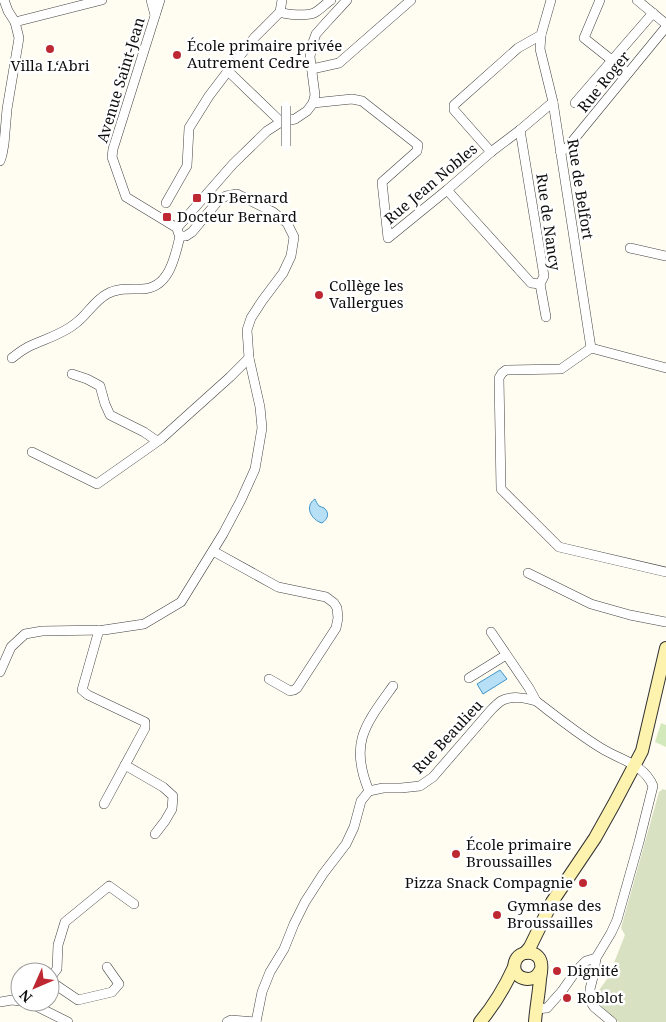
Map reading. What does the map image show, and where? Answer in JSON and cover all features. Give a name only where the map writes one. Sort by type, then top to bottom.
[{"type":"street","points":[[0,161],[19,38],[15,22],[8,12],[4,0]]},
{"type":"street","points":[[15,22],[102,0]]},
{"type":"street","points":[[151,0],[155,16]]},
{"type":"street","name":"Avenue Saint-Jean","points":[[160,0],[112,157],[127,198],[164,219],[179,232]]},
{"type":"street","points":[[166,203],[187,166],[189,128],[209,96],[228,71],[254,38],[280,12],[282,0]]},
{"type":"street","points":[[280,12],[286,14],[311,14],[330,0]]},
{"type":"street","points":[[12,358],[26,348],[63,332],[77,323],[101,297],[123,289],[146,289],[157,285],[167,276],[174,261],[179,232],[233,164],[267,130],[281,122],[295,119],[307,111],[313,103],[315,96],[310,57],[312,45],[316,34],[347,0]]},
{"type":"street","points":[[312,69],[339,63],[411,0]]},
{"type":"street","points":[[491,152],[454,110],[454,105],[518,48],[541,35],[552,0]]},
{"type":"street","points":[[600,0],[584,38],[628,73]]},
{"type":"street","name":"Rue Roger","points":[[560,151],[566,149],[666,25],[637,0]]},
{"type":"street","points":[[575,103],[653,12]]},
{"type":"street","name":"Rue de Belfort","points":[[541,35],[540,49],[553,102],[591,348]]},
{"type":"street","points":[[228,71],[281,122]]},
{"type":"street","name":"Rue Jean Nobles","points":[[313,103],[352,99],[362,101],[418,145],[417,151],[382,182],[388,238],[553,102]]},
{"type":"street","points":[[286,106],[286,146]]},
{"type":"street","name":"Rue de Nancy","points":[[520,130],[544,276],[540,284],[546,317]]},
{"type":"street","points":[[447,190],[531,283],[540,284]]},
{"type":"street","points":[[0,672],[11,647],[25,634],[42,630],[99,630],[144,624],[181,602],[223,534],[255,469],[262,428],[260,407],[248,358],[247,330],[251,318],[283,273],[291,256],[294,237],[288,223],[273,212],[237,194],[226,196],[218,202],[192,232],[186,236],[179,232]]},
{"type":"street","points":[[630,248],[666,256]]},
{"type":"street","points":[[666,368],[591,348],[561,369],[506,370],[499,378],[501,489],[559,547],[666,572]]},
{"type":"street","points":[[32,452],[97,484],[157,442],[230,377],[248,358]]},
{"type":"street","points":[[72,374],[100,386],[104,404],[110,415],[144,432],[157,442]]},
{"type":"street","points":[[213,551],[278,587],[326,597],[337,608],[336,628],[297,688],[290,691],[269,679]]},
{"type":"street","points":[[528,573],[592,604],[630,615],[666,622]]},
{"type":"street","points":[[99,630],[82,690],[88,695],[145,722],[145,728],[104,804]]},
{"type":"street","points":[[491,632],[536,700],[602,749],[643,771],[653,786],[617,920],[596,958],[590,989],[590,1001],[608,1020]]},
{"type":"street","points":[[536,1011],[535,989],[522,975],[516,960],[530,948],[552,902],[595,838],[642,751],[666,648]]},
{"type":"street","points":[[470,678],[506,654]]},
{"type":"street","points":[[227,1022],[231,1020],[256,1022],[262,992],[270,972],[284,949],[305,902],[346,844],[354,826],[361,801],[369,791],[363,776],[359,750],[365,728],[392,686]]},
{"type":"street","name":"Rue Beaulieu","points":[[369,791],[383,788],[420,786],[433,777],[491,710],[502,701],[516,697],[536,700]]},
{"type":"street","points":[[125,765],[163,787],[173,796],[172,808],[156,834]]},
{"type":"street","points":[[57,962],[58,945],[65,922],[109,886],[134,904]]},
{"type":"street","points":[[536,1011],[544,918]]},
{"type":"street","points":[[525,953],[534,954],[541,965]]},
{"type":"street","points":[[536,1011],[547,1008],[576,971],[586,961],[596,958]]},
{"type":"street","points":[[480,1022],[505,987],[522,975],[537,976],[541,965]]},
{"type":"street","points":[[60,986],[78,1000],[112,992],[119,984],[107,968]]},
{"type":"street","points":[[48,1012],[68,1022]]},
{"type":"green space","points":[[661,723],[666,725],[666,747],[655,742]]},
{"type":"green space","points":[[663,789],[666,790],[666,1022],[619,1022],[593,1003],[599,990],[608,978],[625,935],[621,928],[659,792]]},
{"type":"water","points":[[315,499],[319,506],[324,508],[328,514],[326,520],[322,523],[312,516],[309,509]]},
{"type":"water","points":[[500,670],[507,679],[483,694],[477,684]]},
{"type":"place","name":"Villa L‘Abri","points":[[50,49]]},
{"type":"place","name":"École primaire privée Autrement Cedre","points":[[177,55]]},
{"type":"place","name":"Dr Bernard","points":[[197,198]]},
{"type":"place","name":"Docteur Bernard","points":[[167,217]]},
{"type":"place","name":"Collège les Vallergues","points":[[319,295]]},
{"type":"place","name":"École primaire Broussailles","points":[[456,854]]},
{"type":"place","name":"Pizza Snack Compagnie","points":[[583,883]]},
{"type":"place","name":"Gymnase des Broussailles","points":[[497,915]]},
{"type":"place","name":"Dignité","points":[[557,971]]},
{"type":"place","name":"Roblot","points":[[567,998]]}]
